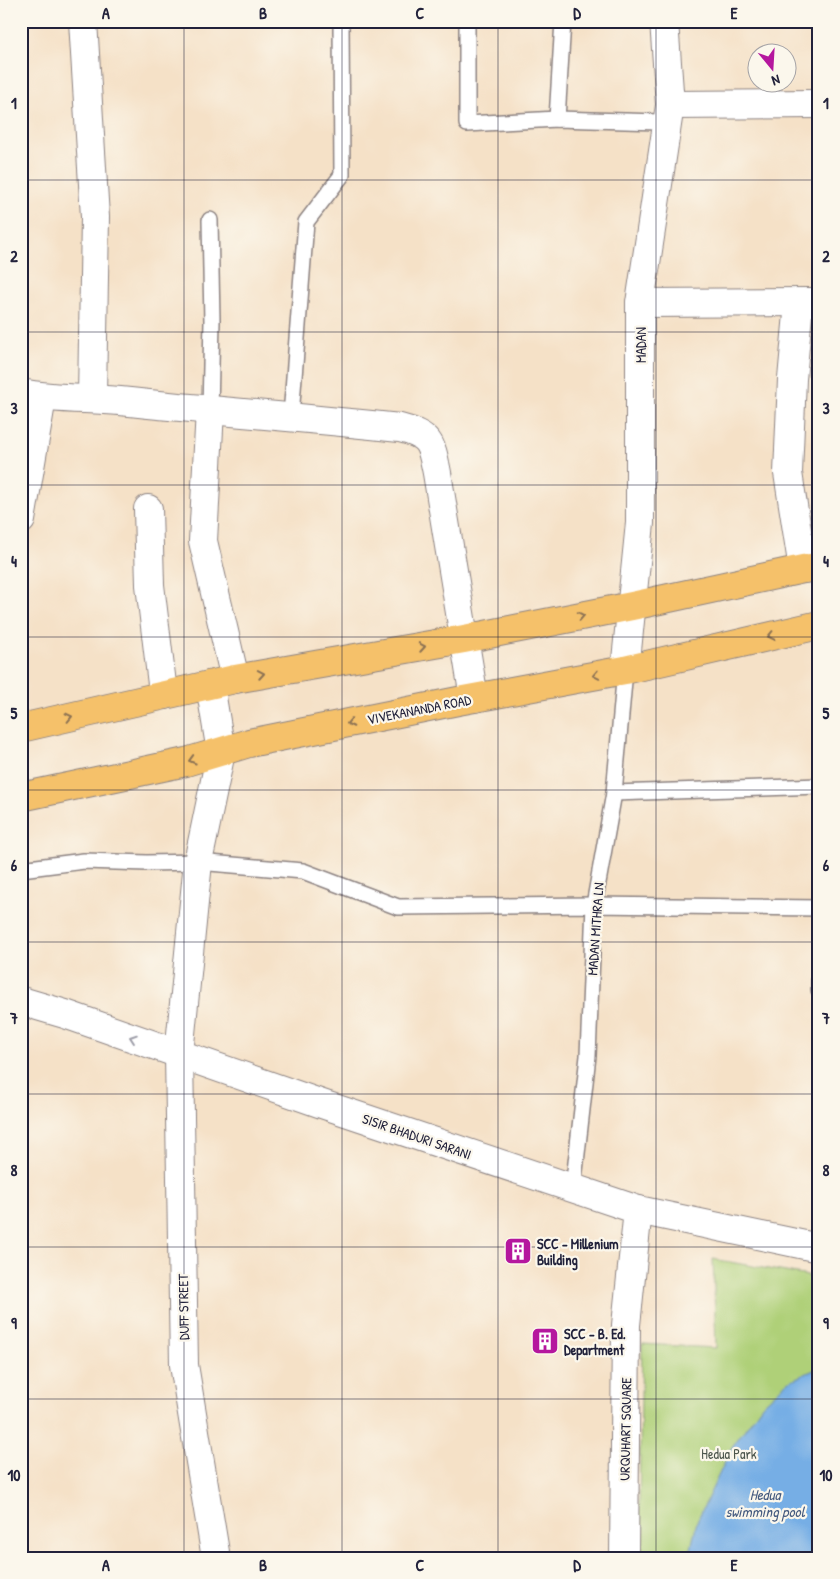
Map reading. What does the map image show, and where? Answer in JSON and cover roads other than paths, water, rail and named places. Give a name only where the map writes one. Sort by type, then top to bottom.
[{"type":"main road","points":[[21,728],[222,682],[464,639],[811,568]]},
{"type":"main road","name":"VIVEKANANDA ROAD","points":[[21,797],[186,762],[249,743],[625,670],[819,625]]},
{"type":"street","points":[[84,21],[95,217],[92,398]]},
{"type":"street","name":"MADAN","points":[[625,670],[640,523],[640,304],[670,105],[664,21]]},
{"type":"street","points":[[670,105],[819,104]]},
{"type":"street","points":[[640,304],[809,303],[792,379],[788,473],[811,568]]},
{"type":"street","points":[[21,520],[32,396],[92,398],[291,416],[400,428],[417,432],[428,440],[439,481],[474,698]]},
{"type":"street","points":[[210,410],[203,541],[222,682],[221,752]]},
{"type":"street","points":[[148,509],[150,585],[165,695]]},
{"type":"street","name":"DUFF STREET","points":[[216,1558],[184,1365],[179,1054],[198,862],[221,752]]},
{"type":"street","name":"SISIR BHADURI SARANI","points":[[21,1001],[65,1014],[325,1105],[638,1210],[819,1248]]},
{"type":"street","name":"URQUHART SQUARE","points":[[624,1558],[626,1325],[638,1210]]},
{"type":"lane","points":[[291,416],[306,222],[342,175],[341,21]]},
{"type":"lane","points":[[466,21],[467,124],[557,119],[659,122],[670,105]]},
{"type":"lane","points":[[557,119],[564,21]]},
{"type":"lane","points":[[210,220],[212,321],[210,410]]},
{"type":"lane","name":"MADAN MITHRA LN","points":[[573,1189],[588,1056],[594,905],[614,793],[625,670]]},
{"type":"lane","points":[[614,793],[819,786]]},
{"type":"lane","points":[[21,869],[84,861],[198,862],[303,871],[398,906],[594,905],[819,908]]},
{"type":"lane","points":[[819,981],[819,990]]},
{"type":"water","name":"Hedua swimming pool","points":[[814,1370],[819,1373],[819,1558],[689,1558],[697,1521],[732,1447],[763,1404],[787,1382]]},
{"type":"place","name":"SCC - Millenium Building","points":[[518,1251]]},
{"type":"place","name":"SCC - B. Ed. Department","points":[[545,1341]]},
{"type":"park label","name":"Hedua Park","points":[[729,1453]]}]
